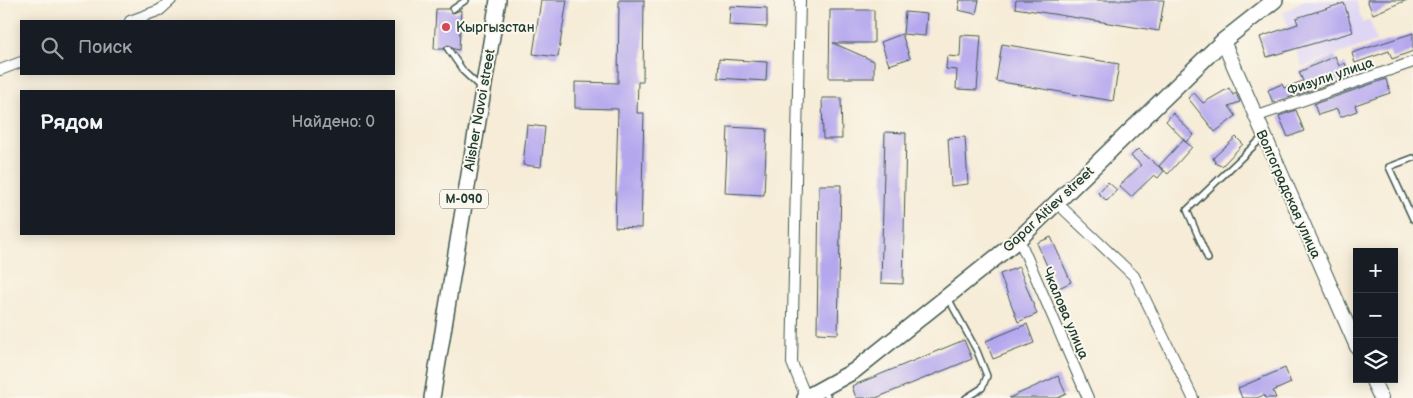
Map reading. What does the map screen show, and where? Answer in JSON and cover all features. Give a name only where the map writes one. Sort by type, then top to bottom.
[{"type":"main road","name":"Alisher Navoi street","points":[[432,398],[498,0]]},
{"type":"main road","name":"Gapar Aitiev street","points":[[806,398],[826,393],[1019,239],[1223,41],[1275,0]]},
{"type":"street","points":[[133,20],[160,10],[171,0]]},
{"type":"street","points":[[800,0],[792,363],[806,398]]},
{"type":"street","name":"Волгоградская улица","points":[[1223,41],[1353,338]]},
{"type":"street","points":[[0,70],[20,62]]},
{"type":"street","name":"Физули улица","points":[[1255,117],[1413,62]]},
{"type":"street","points":[[1057,203],[1134,276],[1193,398]]},
{"type":"street","name":"Чкалова улица","points":[[1019,239],[1088,398]]},
{"type":"street","points":[[1374,383],[1381,398]]},
{"type":"lane","points":[[452,10],[466,0]]},
{"type":"lane","points":[[448,49],[464,72],[482,90]]},
{"type":"lane","points":[[1208,259],[1187,210],[1264,137]]},
{"type":"lane","points":[[1413,158],[1389,167],[1413,219]]},
{"type":"lane","points":[[948,297],[977,351],[987,376],[982,388],[966,398]]},
{"type":"shaded area","points":[[1304,0],[1356,0],[1362,23],[1370,20],[1376,41],[1302,67],[1283,13]]},
{"type":"building","points":[[541,0],[567,0],[558,57],[533,54]]},
{"type":"building","points":[[619,0],[644,0],[643,82],[638,82],[637,113],[644,113],[641,228],[615,227],[618,109],[575,108],[575,82],[618,83]]},
{"type":"building","points":[[960,0],[979,0],[976,14],[958,10]]},
{"type":"building","points":[[1016,0],[1164,0],[1159,31],[1015,8]]},
{"type":"building","points":[[1367,0],[1407,0],[1373,14]]},
{"type":"building","points":[[1344,3],[1353,32],[1267,57],[1260,37],[1298,24],[1296,18]]},
{"type":"building","points":[[730,6],[767,8],[767,27],[729,25]]},
{"type":"building","points":[[436,9],[449,9],[453,13],[461,10],[459,50],[448,45],[444,49],[434,49]]},
{"type":"building","points":[[830,10],[874,10],[874,43],[833,43],[874,61],[874,78],[829,78]]},
{"type":"building","points":[[905,12],[927,14],[925,36],[903,34]]},
{"type":"building","points":[[1413,33],[1413,51],[1392,59],[1389,51],[1355,63],[1352,53]]},
{"type":"building","points":[[902,34],[910,58],[889,65],[881,42]]},
{"type":"building","points":[[961,35],[981,36],[977,90],[956,89],[957,70],[946,69],[947,56],[960,57]]},
{"type":"building","points":[[1002,44],[1119,64],[1113,101],[996,81]]},
{"type":"building","points":[[1335,56],[1339,66],[1345,63],[1350,77],[1273,103],[1268,90],[1282,84],[1284,88],[1303,81],[1299,72]]},
{"type":"building","points":[[719,59],[767,62],[766,81],[718,78]]},
{"type":"building","points":[[1386,79],[1390,93],[1355,105],[1357,111],[1340,117],[1337,109],[1318,115],[1314,104]]},
{"type":"building","points":[[1229,88],[1233,95],[1236,93],[1240,102],[1229,106],[1236,116],[1215,132],[1188,98],[1194,93],[1203,103]]},
{"type":"building","points":[[822,98],[841,98],[842,139],[823,139]]},
{"type":"building","points":[[1296,110],[1304,131],[1288,137],[1279,116]]},
{"type":"building","points":[[1173,113],[1194,135],[1186,142],[1166,121]]},
{"type":"building","points":[[527,125],[545,127],[541,167],[523,165]]},
{"type":"building","points":[[728,127],[767,129],[764,195],[725,193]]},
{"type":"building","points":[[885,132],[906,133],[903,284],[881,283]]},
{"type":"building","points":[[965,137],[968,184],[951,186],[948,138]]},
{"type":"building","points":[[1236,137],[1243,144],[1222,166],[1216,164],[1213,158]]},
{"type":"building","points":[[1183,140],[1192,147],[1168,174],[1159,166]]},
{"type":"building","points":[[1138,149],[1164,171],[1158,178],[1154,175],[1131,197],[1119,186],[1141,165],[1131,156]]},
{"type":"building","points":[[1108,182],[1117,190],[1107,201],[1098,193]]},
{"type":"building","points":[[819,185],[841,185],[838,334],[817,333]]},
{"type":"building","points":[[1051,237],[1071,282],[1057,289],[1037,243]]},
{"type":"building","points":[[1019,267],[1037,314],[1018,322],[1000,274]]},
{"type":"building","points":[[1027,324],[1034,343],[993,359],[986,341]]},
{"type":"building","points":[[964,340],[972,359],[876,398],[856,398],[852,386]]},
{"type":"building","points":[[1285,368],[1291,383],[1273,391],[1276,398],[1265,398],[1264,395],[1257,398],[1242,398],[1238,388]]},
{"type":"building","points":[[1058,376],[1066,394],[1058,398],[1009,398]]},
{"type":"place","name":"Кыргызстан","points":[[446,27]]}]
